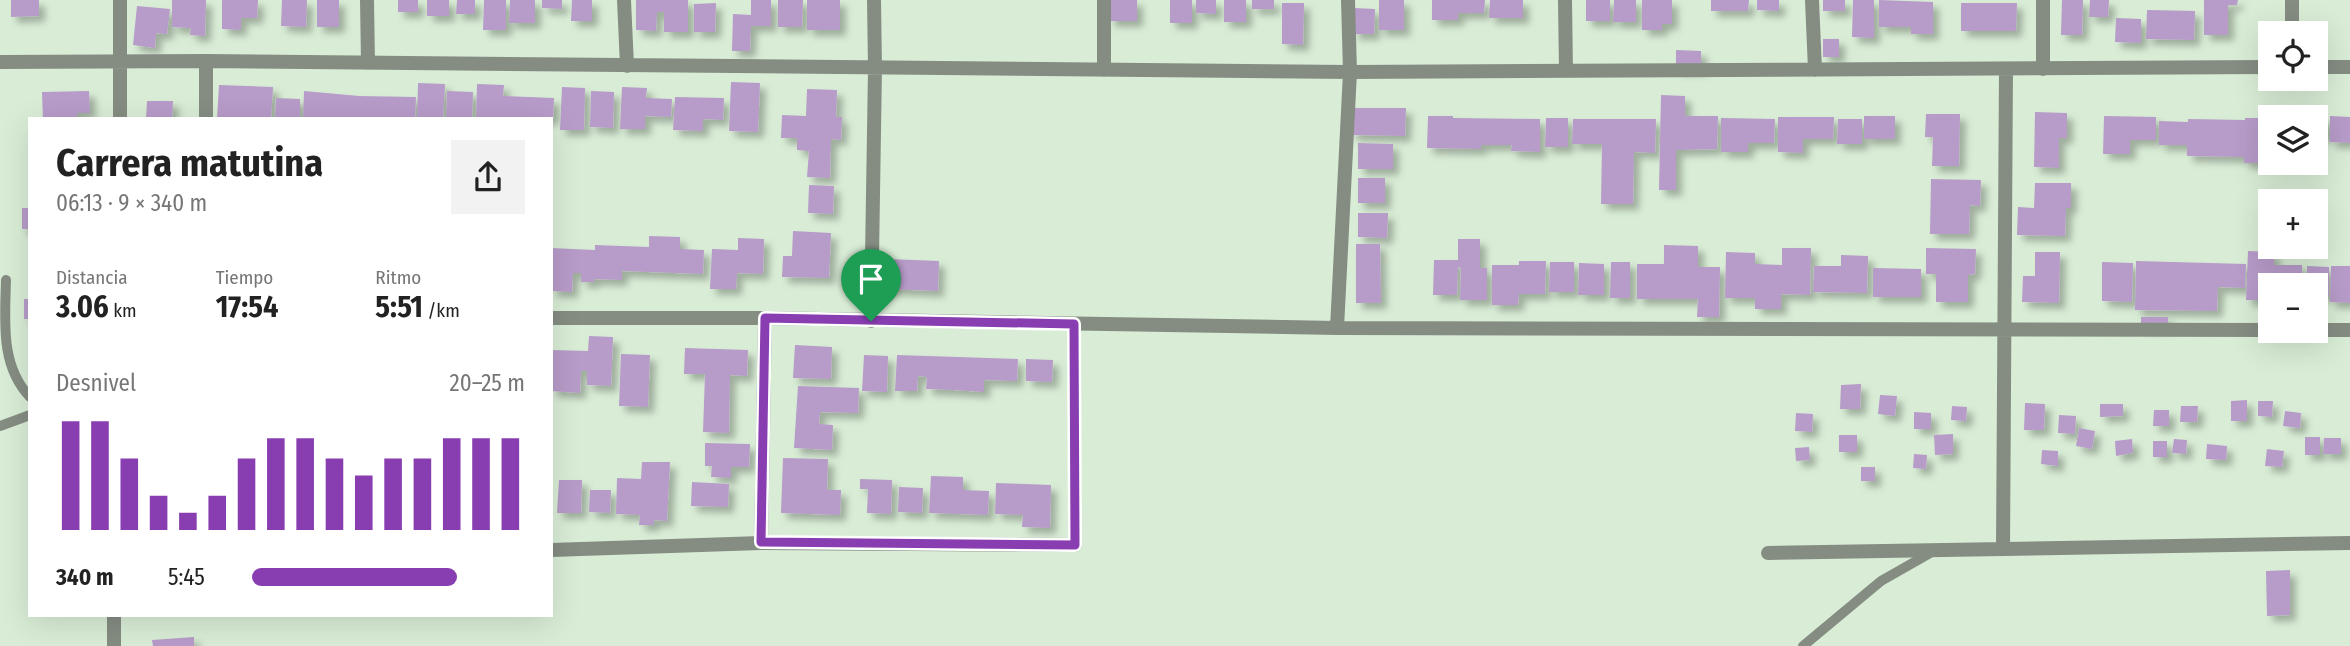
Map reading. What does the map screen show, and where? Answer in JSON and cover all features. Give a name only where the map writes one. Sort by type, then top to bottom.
[{"type":"street","points":[[120,0],[120,117]]},
{"type":"street","points":[[367,0],[368,63]]},
{"type":"street","points":[[624,0],[627,66]]},
{"type":"street","points":[[871,321],[874,0]]},
{"type":"street","points":[[1104,0],[1104,70]]},
{"type":"street","points":[[1337,328],[1350,72],[1348,0]]},
{"type":"street","points":[[1565,0],[1566,71]]},
{"type":"street","points":[[1812,0],[1815,70]]},
{"type":"street","points":[[2042,69],[2043,0]]},
{"type":"street","points":[[2292,0],[2292,21]]},
{"type":"street","points":[[206,61],[206,117]]},
{"type":"street","points":[[0,62],[206,61],[1350,72],[2258,67]]},
{"type":"street","points":[[2328,67],[2350,67]]},
{"type":"street","points":[[2003,549],[2006,69]]},
{"type":"street","points":[[553,317],[1337,328],[2258,330]]},
{"type":"street","points":[[761,542],[765,318]]},
{"type":"street","points":[[2328,330],[2350,330]]},
{"type":"street","points":[[553,551],[761,542],[1075,545]]},
{"type":"street","points":[[1768,553],[2350,543]]},
{"type":"street","points":[[114,617],[114,646]]},
{"type":"lane","points":[[6,280],[4,340],[7,361],[20,388],[28,395]]},
{"type":"lane","points":[[1074,324],[1075,545]]},
{"type":"lane","points":[[0,426],[28,416]]},
{"type":"lane","points":[[1803,646],[1881,581],[1936,550]]},
{"type":"building","points":[[11,0],[39,0],[39,16],[11,17]]},
{"type":"building","points":[[172,0],[206,0],[205,36],[190,35],[191,28],[172,27]]},
{"type":"building","points":[[222,0],[258,0],[257,18],[241,18],[241,30],[222,29]]},
{"type":"building","points":[[282,0],[307,0],[306,27],[281,26]]},
{"type":"building","points":[[317,0],[339,0],[339,27],[317,27]]},
{"type":"building","points":[[398,0],[418,0],[418,12],[398,12]]},
{"type":"building","points":[[427,0],[449,0],[449,16],[427,16]]},
{"type":"building","points":[[457,0],[475,0],[475,14],[456,14]]},
{"type":"building","points":[[484,0],[506,0],[506,30],[483,30]]},
{"type":"building","points":[[510,0],[535,0],[535,23],[509,23]]},
{"type":"building","points":[[542,0],[562,0],[562,9],[542,8]]},
{"type":"building","points":[[572,0],[592,0],[592,21],[571,21]]},
{"type":"building","points":[[636,0],[688,0],[688,32],[664,32],[664,12],[657,12],[656,31],[636,30]]},
{"type":"building","points":[[751,0],[771,0],[771,26],[751,26],[750,51],[732,51],[733,14],[751,15]]},
{"type":"building","points":[[778,0],[803,0],[802,27],[778,27]]},
{"type":"building","points":[[807,0],[840,0],[840,30],[807,30]]},
{"type":"building","points":[[1109,0],[1137,0],[1137,21],[1109,21]]},
{"type":"building","points":[[1170,0],[1192,0],[1192,23],[1170,23]]},
{"type":"building","points":[[1196,0],[1216,0],[1216,14],[1196,13]]},
{"type":"building","points":[[1224,0],[1246,0],[1246,22],[1224,22]]},
{"type":"building","points":[[1252,0],[1274,0],[1274,9],[1252,9]]},
{"type":"building","points":[[1379,0],[1404,0],[1404,30],[1379,30]]},
{"type":"building","points":[[1432,0],[1485,0],[1484,13],[1458,13],[1458,20],[1432,20]]},
{"type":"building","points":[[1490,0],[1523,0],[1523,18],[1489,18]]},
{"type":"building","points":[[1586,0],[1610,0],[1610,21],[1586,21]]},
{"type":"building","points":[[1614,0],[1636,0],[1636,22],[1613,22]]},
{"type":"building","points":[[1642,0],[1672,0],[1672,24],[1662,24],[1662,30],[1642,30]]},
{"type":"building","points":[[1711,0],[1749,0],[1748,11],[1711,11]]},
{"type":"building","points":[[1757,0],[1779,0],[1779,11],[1757,10]]},
{"type":"building","points":[[1823,0],[1845,0],[1845,11],[1823,11]]},
{"type":"building","points":[[1853,0],[1874,0],[1874,38],[1852,37]]},
{"type":"building","points":[[1879,0],[1933,2],[1933,34],[1911,34],[1911,27],[1879,27]]},
{"type":"building","points":[[2062,0],[2083,0],[2082,35],[2061,35]]},
{"type":"building","points":[[2090,0],[2109,0],[2108,17],[2089,17]]},
{"type":"building","points":[[2204,0],[2238,0],[2237,5],[2228,5],[2228,35],[2204,35]]},
{"type":"building","points":[[716,3],[715,32],[694,32],[694,4]]},
{"type":"building","points":[[1282,3],[1304,3],[1303,45],[1282,44]]},
{"type":"building","points":[[1961,3],[2017,3],[2016,31],[1961,31]]},
{"type":"building","points":[[137,6],[170,9],[167,34],[156,33],[155,48],[133,45]]},
{"type":"building","points":[[1354,8],[1375,9],[1374,34],[1353,34]]},
{"type":"building","points":[[2147,10],[2195,11],[2194,40],[2146,39]]},
{"type":"building","points":[[2116,18],[2141,19],[2141,43],[2115,42]]},
{"type":"building","points":[[1823,39],[1839,39],[1839,57],[1823,57]]},
{"type":"building","points":[[1676,50],[1701,51],[1701,69],[1676,69]]},
{"type":"building","points":[[731,82],[760,83],[758,132],[729,131]]},
{"type":"building","points":[[418,83],[445,84],[443,117],[417,117]]},
{"type":"building","points":[[477,84],[504,85],[503,96],[554,98],[553,119],[476,117]]},
{"type":"building","points":[[219,85],[273,87],[271,117],[217,117]]},
{"type":"building","points":[[562,87],[585,88],[584,130],[560,130]]},
{"type":"building","points":[[622,87],[647,88],[646,98],[672,99],[671,117],[645,116],[645,129],[620,129]]},
{"type":"building","points":[[807,89],[837,90],[836,117],[842,117],[841,140],[831,139],[830,178],[807,177],[809,151],[797,150],[797,138],[781,138],[782,115],[806,116]]},
{"type":"building","points":[[89,91],[90,113],[77,113],[77,117],[43,117],[42,92]]},
{"type":"building","points":[[304,91],[416,97],[415,117],[303,117]]},
{"type":"building","points":[[447,91],[473,92],[472,117],[446,117]]},
{"type":"building","points":[[591,91],[614,92],[613,128],[590,127]]},
{"type":"building","points":[[1661,95],[1685,96],[1685,116],[1718,116],[1717,149],[1676,150],[1676,190],[1659,190]]},
{"type":"building","points":[[675,97],[724,98],[723,120],[703,119],[703,131],[673,130]]},
{"type":"building","points":[[276,98],[300,99],[300,117],[275,117]]},
{"type":"building","points":[[147,101],[173,101],[172,117],[146,117]]},
{"type":"building","points":[[1351,108],[1406,108],[1405,136],[1351,135]]},
{"type":"building","points":[[2035,112],[2067,113],[2067,138],[2059,138],[2059,168],[2034,167]]},
{"type":"building","points":[[1926,114],[1960,114],[1959,166],[1932,166],[1933,137],[1925,137]]},
{"type":"building","points":[[1428,116],[1540,119],[1540,152],[1511,151],[1512,145],[1481,145],[1481,149],[1427,148]]},
{"type":"building","points":[[1864,116],[1895,116],[1895,139],[1864,139]]},
{"type":"building","points":[[2104,116],[2156,117],[2156,140],[2130,140],[2130,154],[2103,154]]},
{"type":"building","points":[[2330,116],[2350,117],[2350,143],[2330,142]]},
{"type":"building","points":[[1778,117],[1834,117],[1833,139],[1803,139],[1803,153],[1778,152]]},
{"type":"building","points":[[1546,118],[1568,118],[1568,147],[1545,147]]},
{"type":"building","points":[[1721,118],[1775,119],[1774,143],[1748,143],[1748,152],[1721,152]]},
{"type":"building","points":[[2258,118],[2258,163],[2244,163],[2244,157],[2187,156],[2187,145],[2159,145],[2159,121]]},
{"type":"building","points":[[1573,119],[1656,119],[1655,153],[1634,152],[1633,204],[1601,204],[1602,144],[1572,144]]},
{"type":"building","points":[[1838,119],[1862,119],[1862,144],[1837,144]]},
{"type":"building","points":[[1358,143],[1393,144],[1393,169],[1358,169]]},
{"type":"building","points":[[1358,178],[1385,178],[1385,203],[1358,203]]},
{"type":"building","points":[[1931,179],[1981,180],[1980,206],[1970,205],[1969,234],[1930,234]]},
{"type":"building","points":[[2035,183],[2071,183],[2071,208],[2066,208],[2065,236],[2017,235],[2018,207],[2034,208]]},
{"type":"building","points":[[809,185],[834,186],[833,214],[808,213]]},
{"type":"building","points":[[22,208],[28,208],[28,229],[22,229]]},
{"type":"building","points":[[1358,213],[1388,213],[1387,238],[1358,237]]},
{"type":"building","points":[[793,231],[831,233],[829,278],[782,277],[783,256],[792,256]]},
{"type":"building","points":[[649,236],[680,237],[680,249],[704,250],[703,274],[622,271],[622,280],[594,279],[594,282],[581,282],[581,273],[573,273],[572,292],[553,291],[553,248],[595,250],[595,245],[649,247]]},
{"type":"building","points":[[738,238],[764,239],[763,274],[737,273],[736,289],[710,289],[712,249],[738,250]]},
{"type":"building","points":[[1458,239],[1480,239],[1480,268],[1487,268],[1487,300],[1460,300],[1461,268],[1458,267],[1457,295],[1433,295],[1434,260],[1458,260]]},
{"type":"building","points":[[1356,244],[1380,244],[1381,303],[1356,303]]},
{"type":"building","points":[[1664,245],[1698,246],[1698,267],[1720,267],[1719,317],[1697,317],[1698,299],[1637,299],[1637,264],[1664,264]]},
{"type":"building","points":[[1782,248],[1811,248],[1810,295],[1781,294],[1781,309],[1755,309],[1755,298],[1725,298],[1726,252],[1755,253],[1755,264],[1782,265]]},
{"type":"building","points":[[1926,248],[1976,249],[1975,274],[1968,275],[1968,302],[1936,302],[1936,274],[1926,274]]},
{"type":"building","points":[[2248,251],[2258,251],[2258,259],[2274,259],[2274,265],[2302,265],[2302,273],[2258,273],[2258,300],[2246,300]]},
{"type":"building","points":[[2035,252],[2060,252],[2059,303],[2022,302],[2023,276],[2035,276]]},
{"type":"building","points":[[1841,255],[1868,256],[1867,293],[1813,292],[1814,266],[1841,266]]},
{"type":"building","points":[[888,259],[939,261],[938,291],[887,289]]},
{"type":"building","points":[[1519,261],[1546,261],[1545,294],[1519,294],[1518,305],[1492,305],[1492,265],[1519,265]]},
{"type":"building","points":[[2136,261],[2246,264],[2245,288],[2218,287],[2217,311],[2135,310]]},
{"type":"building","points":[[1550,262],[1574,262],[1574,292],[1549,292]]},
{"type":"building","points":[[1611,262],[1630,262],[1630,298],[1610,298]]},
{"type":"building","points":[[2102,262],[2133,263],[2132,302],[2102,301]]},
{"type":"building","points":[[1579,263],[1604,264],[1604,295],[1578,295]]},
{"type":"building","points":[[2307,266],[2329,267],[2329,296],[2328,273],[2307,273]]},
{"type":"building","points":[[2331,266],[2350,266],[2350,303],[2330,302]]},
{"type":"building","points":[[1873,268],[1921,269],[1921,297],[1873,297]]},
{"type":"building","points":[[24,299],[28,299],[28,319],[24,319]]},
{"type":"building","points":[[2141,317],[2168,317],[2168,327],[2141,326]]},
{"type":"building","points":[[589,336],[613,337],[611,386],[587,385],[587,371],[581,371],[580,393],[553,391],[553,350],[588,351]]},
{"type":"building","points":[[795,345],[832,347],[831,379],[793,378]]},
{"type":"building","points":[[685,348],[748,350],[747,376],[730,375],[729,433],[703,432],[705,374],[684,374]]},
{"type":"building","points":[[621,354],[650,355],[648,407],[619,406]]},
{"type":"building","points":[[864,355],[888,356],[887,392],[862,391]]},
{"type":"building","points":[[897,355],[1018,359],[1017,381],[984,380],[984,392],[926,389],[927,377],[918,376],[917,391],[895,391]]},
{"type":"building","points":[[1026,359],[1053,360],[1052,382],[1026,381]]},
{"type":"building","points":[[1861,384],[1860,409],[1840,409],[1841,385]]},
{"type":"building","points":[[798,386],[859,388],[858,413],[820,412],[819,424],[833,425],[832,450],[794,448]]},
{"type":"building","points":[[1880,395],[1897,396],[1895,416],[1878,414]]},
{"type":"building","points":[[2247,400],[2247,421],[2231,421],[2231,401]]},
{"type":"building","points":[[2258,401],[2273,401],[2272,417],[2258,416]]},
{"type":"building","points":[[2025,403],[2045,404],[2044,430],[2024,430]]},
{"type":"building","points":[[2100,404],[2123,404],[2123,416],[2100,417]]},
{"type":"building","points":[[1952,406],[1967,407],[1966,421],[1951,420]]},
{"type":"building","points":[[2181,406],[2198,406],[2197,422],[2180,422]]},
{"type":"building","points":[[2154,410],[2169,410],[2169,426],[2153,426]]},
{"type":"building","points":[[2285,411],[2301,413],[2300,428],[2283,426]]},
{"type":"building","points":[[1914,412],[1931,413],[1931,429],[1914,429]]},
{"type":"building","points":[[1796,413],[1813,414],[1812,432],[1795,431]]},
{"type":"building","points":[[2059,415],[2076,416],[2075,434],[2058,433]]},
{"type":"building","points":[[2079,428],[2095,431],[2092,449],[2076,446]]},
{"type":"building","points":[[1953,434],[1953,454],[1935,455],[1934,435]]},
{"type":"building","points":[[1839,435],[1857,435],[1857,452],[1839,452]]},
{"type":"building","points":[[2305,437],[2320,437],[2320,455],[2305,455]]},
{"type":"building","points":[[2324,438],[2341,438],[2341,454],[2323,454]]},
{"type":"building","points":[[2132,439],[2133,453],[2116,456],[2115,441]]},
{"type":"building","points":[[2174,439],[2187,440],[2186,454],[2172,453]]},
{"type":"building","points":[[2153,441],[2167,441],[2167,457],[2153,457]]},
{"type":"building","points":[[705,443],[750,444],[749,467],[731,467],[731,478],[711,477],[712,466],[705,466]]},
{"type":"building","points":[[2207,444],[2227,446],[2226,460],[2206,459]]},
{"type":"building","points":[[1809,447],[1810,460],[1796,461],[1795,448]]},
{"type":"building","points":[[2267,449],[2284,451],[2282,467],[2265,466]]},
{"type":"building","points":[[2042,450],[2058,451],[2058,466],[2041,464]]},
{"type":"building","points":[[1914,454],[1927,455],[1926,469],[1913,468]]},
{"type":"building","points":[[783,458],[828,459],[827,490],[841,490],[840,515],[781,513]]},
{"type":"building","points":[[642,462],[670,462],[667,521],[654,520],[654,525],[639,525],[640,515],[616,514],[617,478],[641,479]]},
{"type":"building","points":[[1861,467],[1875,467],[1875,481],[1861,481]]},
{"type":"building","points":[[931,476],[963,477],[963,490],[989,491],[988,515],[929,513]]},
{"type":"building","points":[[860,479],[892,480],[891,514],[867,513],[868,489],[860,489]]},
{"type":"building","points":[[559,480],[582,480],[581,513],[557,513]]},
{"type":"building","points":[[692,482],[729,484],[728,507],[691,506]]},
{"type":"building","points":[[996,483],[1051,485],[1050,528],[1022,527],[1023,515],[995,514]]},
{"type":"building","points":[[899,487],[923,488],[922,513],[898,512]]},
{"type":"building","points":[[590,490],[611,490],[610,513],[589,512]]},
{"type":"building","points":[[2290,570],[2290,615],[2267,616],[2266,571]]},
{"type":"building","points":[[194,637],[194,646],[153,646],[152,640]]},
{"type":"route","points":[[765,318],[871,321],[1074,324],[1075,545],[761,542],[765,318]]}]
